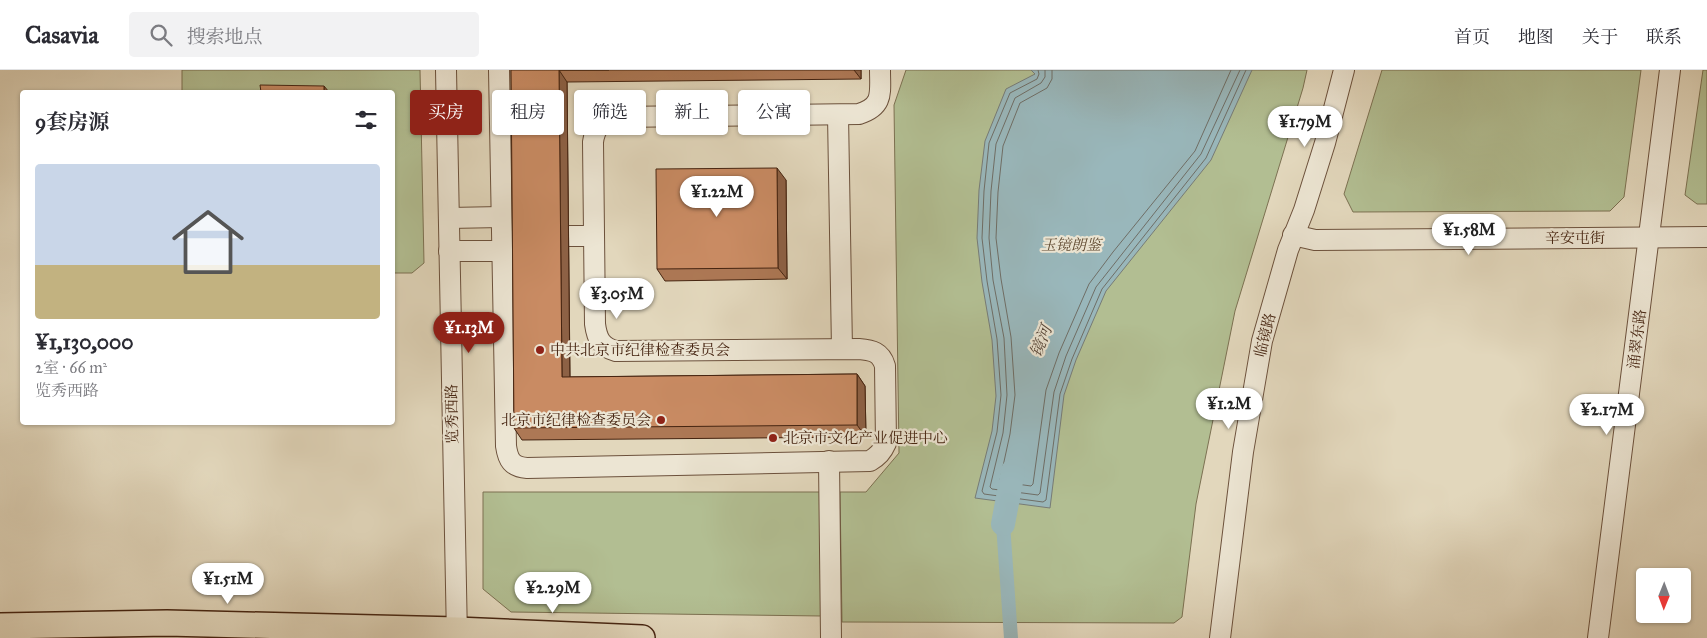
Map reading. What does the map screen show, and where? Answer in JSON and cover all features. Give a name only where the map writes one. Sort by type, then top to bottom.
[{"type":"main road","points":[[0,626],[167,631],[642,638]]},
{"type":"street","name":"览秀西路","points":[[446,70],[457,634]]},
{"type":"street","points":[[498,70],[506,446],[508,458],[512,464],[519,468],[870,461],[882,451],[886,443],[885,366],[883,358],[877,352],[869,349],[616,351],[600,343],[596,334],[595,324],[593,142],[594,132],[606,119],[616,117],[859,114],[874,107],[879,100],[880,70]]},
{"type":"street","name":"临镜路","points":[[1220,638],[1243,452],[1262,341],[1294,234],[1304,210],[1325,142],[1344,70]]},
{"type":"street","name":"涌翠东路","points":[[1598,638],[1670,70]]},
{"type":"street","points":[[838,115],[842,349]]},
{"type":"street","points":[[449,218],[501,235],[594,236]]},
{"type":"street","name":"辛安屯街","points":[[1294,234],[1315,240],[1707,237]]},
{"type":"street","points":[[449,251],[501,235]]},
{"type":"street","points":[[829,461],[830,638]]},
{"type":"green space","points":[[182,70],[420,70],[420,90],[410,90],[410,135],[421,135],[424,263],[412,273],[395,273],[395,90],[182,90]]},
{"type":"green space","name":"玉镜朗鉴","points":[[906,70],[1307,70],[1235,311],[1196,504],[1182,617],[1174,623],[842,622],[840,492],[866,492],[899,453],[894,105]]},
{"type":"green space","points":[[1382,70],[1641,70],[1624,197],[1610,211],[1353,212],[1344,194]]},
{"type":"green space","points":[[1703,70],[1707,70],[1707,204],[1697,204],[1685,195]]},
{"type":"green space","points":[[483,492],[821,492],[822,616],[511,612],[483,589]]},
{"type":"water","points":[[1031,70],[1252,70],[1211,160],[1106,291],[1076,360],[1064,395],[1050,508],[975,498],[992,431],[996,396],[992,340],[977,238],[979,190],[985,141],[1006,89],[1035,74]]},
{"type":"building","points":[[511,70],[559,70],[559,90],[511,90]]},
{"type":"building","points":[[260,85],[324,86],[324,90],[261,90]]},
{"type":"building","points":[[512,135],[560,135],[562,377],[857,374],[857,425],[514,428]]},
{"type":"building","points":[[777,168],[778,268],[657,269],[656,169]]},
{"type":"waterway","name":"镜河","points":[[1003,524],[1013,471]]},
{"type":"waterway","name":"镜河","points":[[1003,524],[1011,638]]},
{"type":"place","name":"中共北京市纪律检查委员会","points":[[540,350]]},
{"type":"place","name":"北京市纪律检查委员会","points":[[661,420]]},
{"type":"place","name":"北京市文化产业促进中心","points":[[773,438]]}]
